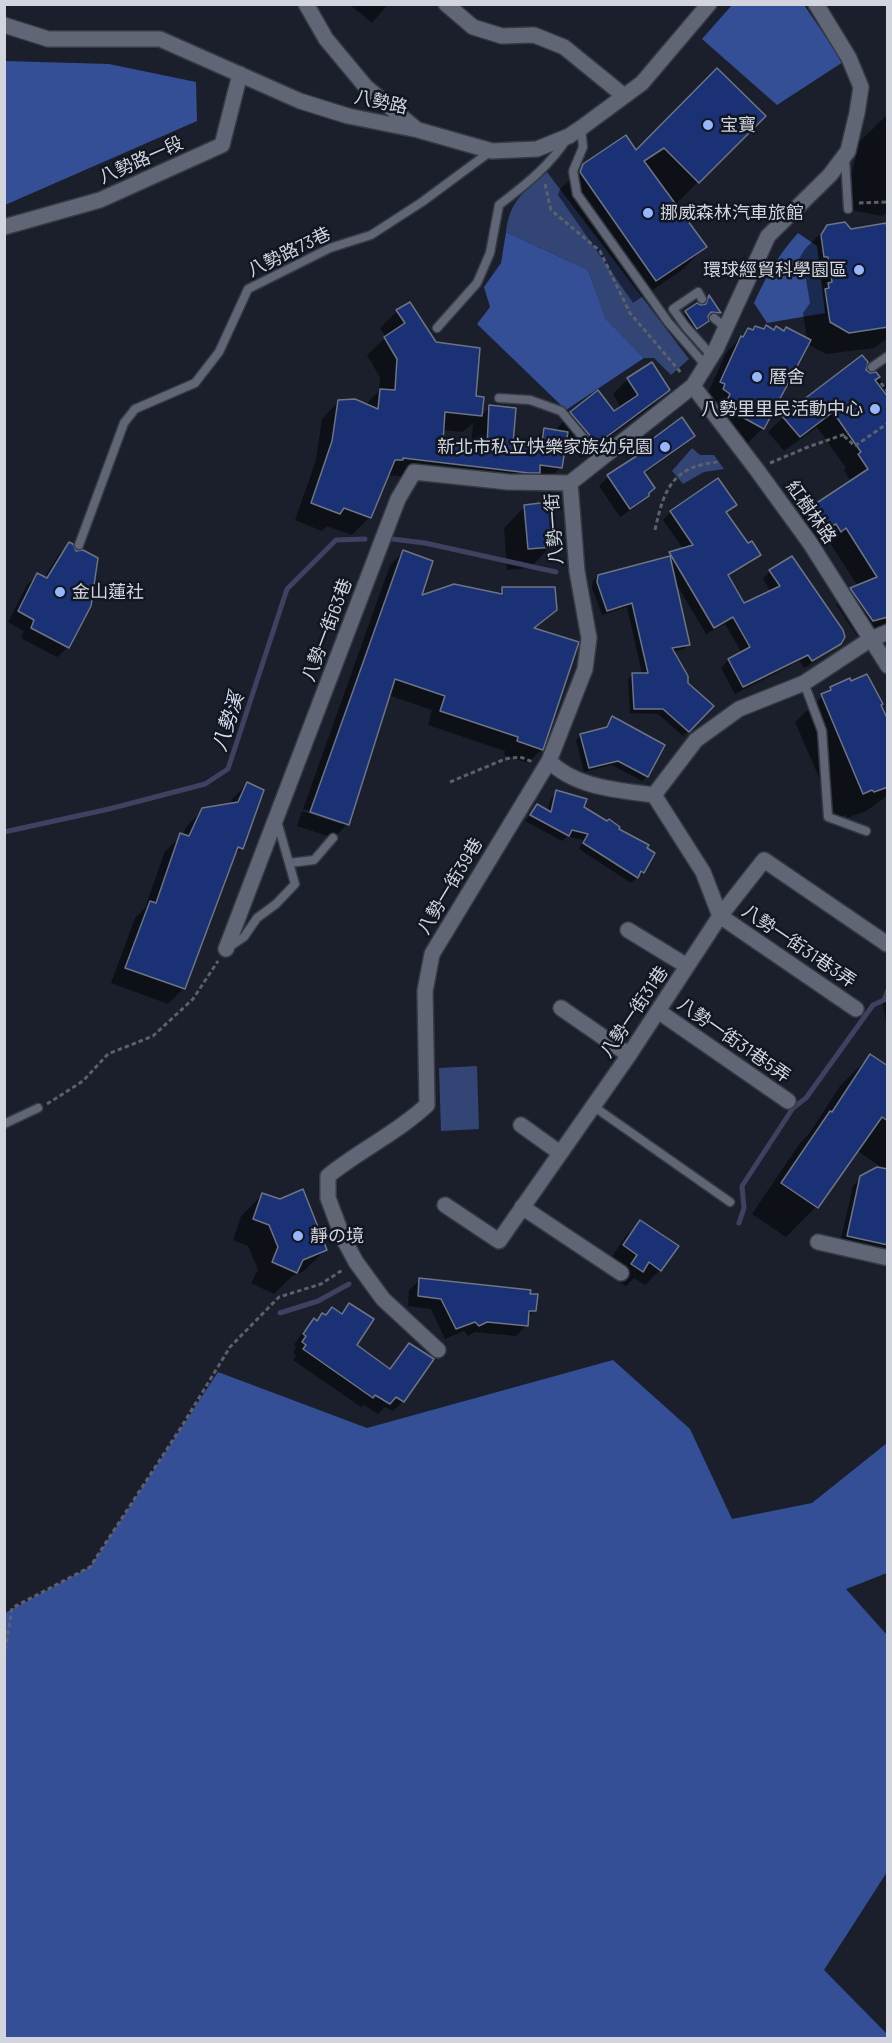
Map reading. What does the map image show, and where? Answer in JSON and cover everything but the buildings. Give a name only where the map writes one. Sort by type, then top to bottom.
[{"type":"street","points":[[306,4],[326,39],[366,87],[418,130]]},
{"type":"street","points":[[446,4],[473,27],[502,36],[534,36],[564,47],[623,95]]},
{"type":"street","name":"八勢路","points":[[4,25],[48,39],[160,39],[300,101],[348,116],[418,130],[492,150],[537,149],[575,132],[642,83],[709,4]]},
{"type":"street","name":"八勢一街","points":[[549,761],[585,669],[589,638],[577,571],[570,483],[693,386],[726,328],[768,236],[830,175],[848,151],[861,87],[849,58],[816,4]]},
{"type":"street","name":"八勢路一段","points":[[4,227],[100,200],[222,145],[240,74]]},
{"type":"street","name":"紅樹林路","points":[[693,386],[810,543],[888,666]]},
{"type":"street","name":"八勢一街63巷","points":[[226,949],[398,499],[414,472],[508,482],[570,483]]},
{"type":"street","points":[[654,795],[696,740],[739,709],[804,683],[871,639],[888,632]]},
{"type":"street","points":[[549,761],[561,773],[603,789],[654,795]]},
{"type":"street","name":"八勢一街39巷","points":[[438,1350],[383,1299],[356,1262],[342,1238],[328,1198],[328,1176],[350,1158],[408,1123],[427,1105],[425,991],[432,954],[549,761]]},
{"type":"street","points":[[654,795],[703,872],[720,916]]},
{"type":"street","name":"八勢一街31巷","points":[[445,1204],[499,1241],[629,1055],[720,916],[764,860],[887,944]]},
{"type":"street","name":"八勢一街31巷3弄","points":[[720,916],[856,1009]]},
{"type":"street","points":[[628,930],[687,966]]},
{"type":"street","points":[[561,1008],[629,1055]]},
{"type":"street","name":"八勢一街31巷5弄","points":[[658,1011],[788,1101]]},
{"type":"street","points":[[521,1125],[560,1153]]},
{"type":"street","points":[[522,1207],[621,1273]]},
{"type":"street","points":[[818,1242],[888,1258]]},
{"type":"lane","points":[[437,328],[477,283],[490,253],[499,205],[542,171],[575,132],[583,147],[573,171],[577,194],[669,322],[709,361]]},
{"type":"lane","name":"八勢路73巷","points":[[79,544],[124,423],[135,409],[195,383],[219,352],[248,289],[330,248],[371,235],[422,202],[492,150]]},
{"type":"lane","points":[[844,155],[847,206]]},
{"type":"lane","points":[[702,299],[698,292],[673,309],[709,361]]},
{"type":"lane","points":[[714,318],[726,328]]},
{"type":"lane","points":[[872,367],[888,356]]},
{"type":"lane","points":[[499,398],[530,400],[561,411],[600,458]]},
{"type":"lane","points":[[804,683],[822,731],[828,817],[866,831]]},
{"type":"lane","points":[[226,949],[244,938],[257,918],[276,904],[295,884],[276,818]]},
{"type":"lane","points":[[289,863],[314,860],[333,838]]},
{"type":"lane","points":[[593,1106],[730,1202]]},
{"type":"lane","points":[[4,1124],[38,1108]]},
{"type":"path","points":[[542,171],[551,210],[600,251],[630,313],[693,386]]},
{"type":"path","points":[[847,206],[888,202]]},
{"type":"path","points":[[881,383],[888,392]]},
{"type":"path","points":[[757,470],[808,447],[846,435],[855,446],[888,423]]},
{"type":"path","points":[[655,530],[660,506],[667,489],[677,477],[688,469],[702,464],[719,462]]},
{"type":"path","points":[[450,782],[506,759],[519,758],[537,763],[549,761]]},
{"type":"path","points":[[38,1108],[55,1100],[83,1081],[108,1054],[153,1036],[193,999],[226,949]]},
{"type":"path","points":[[4,1657],[12,1608],[90,1567],[180,1429],[230,1347],[279,1297],[321,1284],[356,1262]]},
{"type":"shaded area","points":[[732,5],[804,5],[843,62],[777,105],[702,39]]},
{"type":"shaded area","points":[[5,61],[109,64],[196,82],[197,121],[5,205]]},
{"type":"shaded area","points":[[547,172],[689,359],[671,375],[654,358],[644,358],[606,319],[588,270],[506,232],[511,212],[519,198]]},
{"type":"shaded area","points":[[506,232],[588,270],[606,319],[644,358],[566,410],[477,324],[490,307],[484,287],[501,263]]},
{"type":"shaded area","points":[[798,233],[817,246],[825,313],[767,323],[754,303],[773,266]]},
{"type":"shaded area","points":[[692,448],[700,455],[714,455],[724,469],[704,472],[683,484],[672,471]]},
{"type":"shaded area","points":[[477,1066],[479,1129],[441,1131],[439,1068]]},
{"type":"shaded area","points":[[613,1360],[690,1429],[732,1519],[812,1503],[887,1443],[887,1573],[846,1589],[887,1635],[887,1872],[824,1970],[887,2034],[887,2038],[5,2038],[5,1613],[90,1567],[218,1372],[367,1428]]},
{"type":"waterway","name":"八勢溪","points":[[4,832],[109,809],[205,784],[228,769],[287,589],[336,540],[365,539]]},
{"type":"waterway","name":"八勢溪","points":[[392,539],[425,543],[556,572]]},
{"type":"waterway","points":[[739,1223],[744,1208],[742,1186],[793,1108],[806,1098],[873,1005],[884,1000],[888,990]]},
{"type":"waterway","points":[[280,1313],[318,1301],[349,1284]]},
{"type":"place","name":"宝寶","points":[[708,125]]},
{"type":"place","name":"挪威森林汽車旅館","points":[[648,213]]},
{"type":"place","name":"環球經貿科學園區","points":[[859,270]]},
{"type":"place","name":"曆舍","points":[[757,377]]},
{"type":"place","name":"八勢里里民活動中心","points":[[875,409]]},
{"type":"place","name":"新北市私立快樂家族幼兒園","points":[[665,447]]},
{"type":"place","name":"金山蓮社","points":[[60,592]]},
{"type":"place","name":"靜の境","points":[[298,1236]]}]
